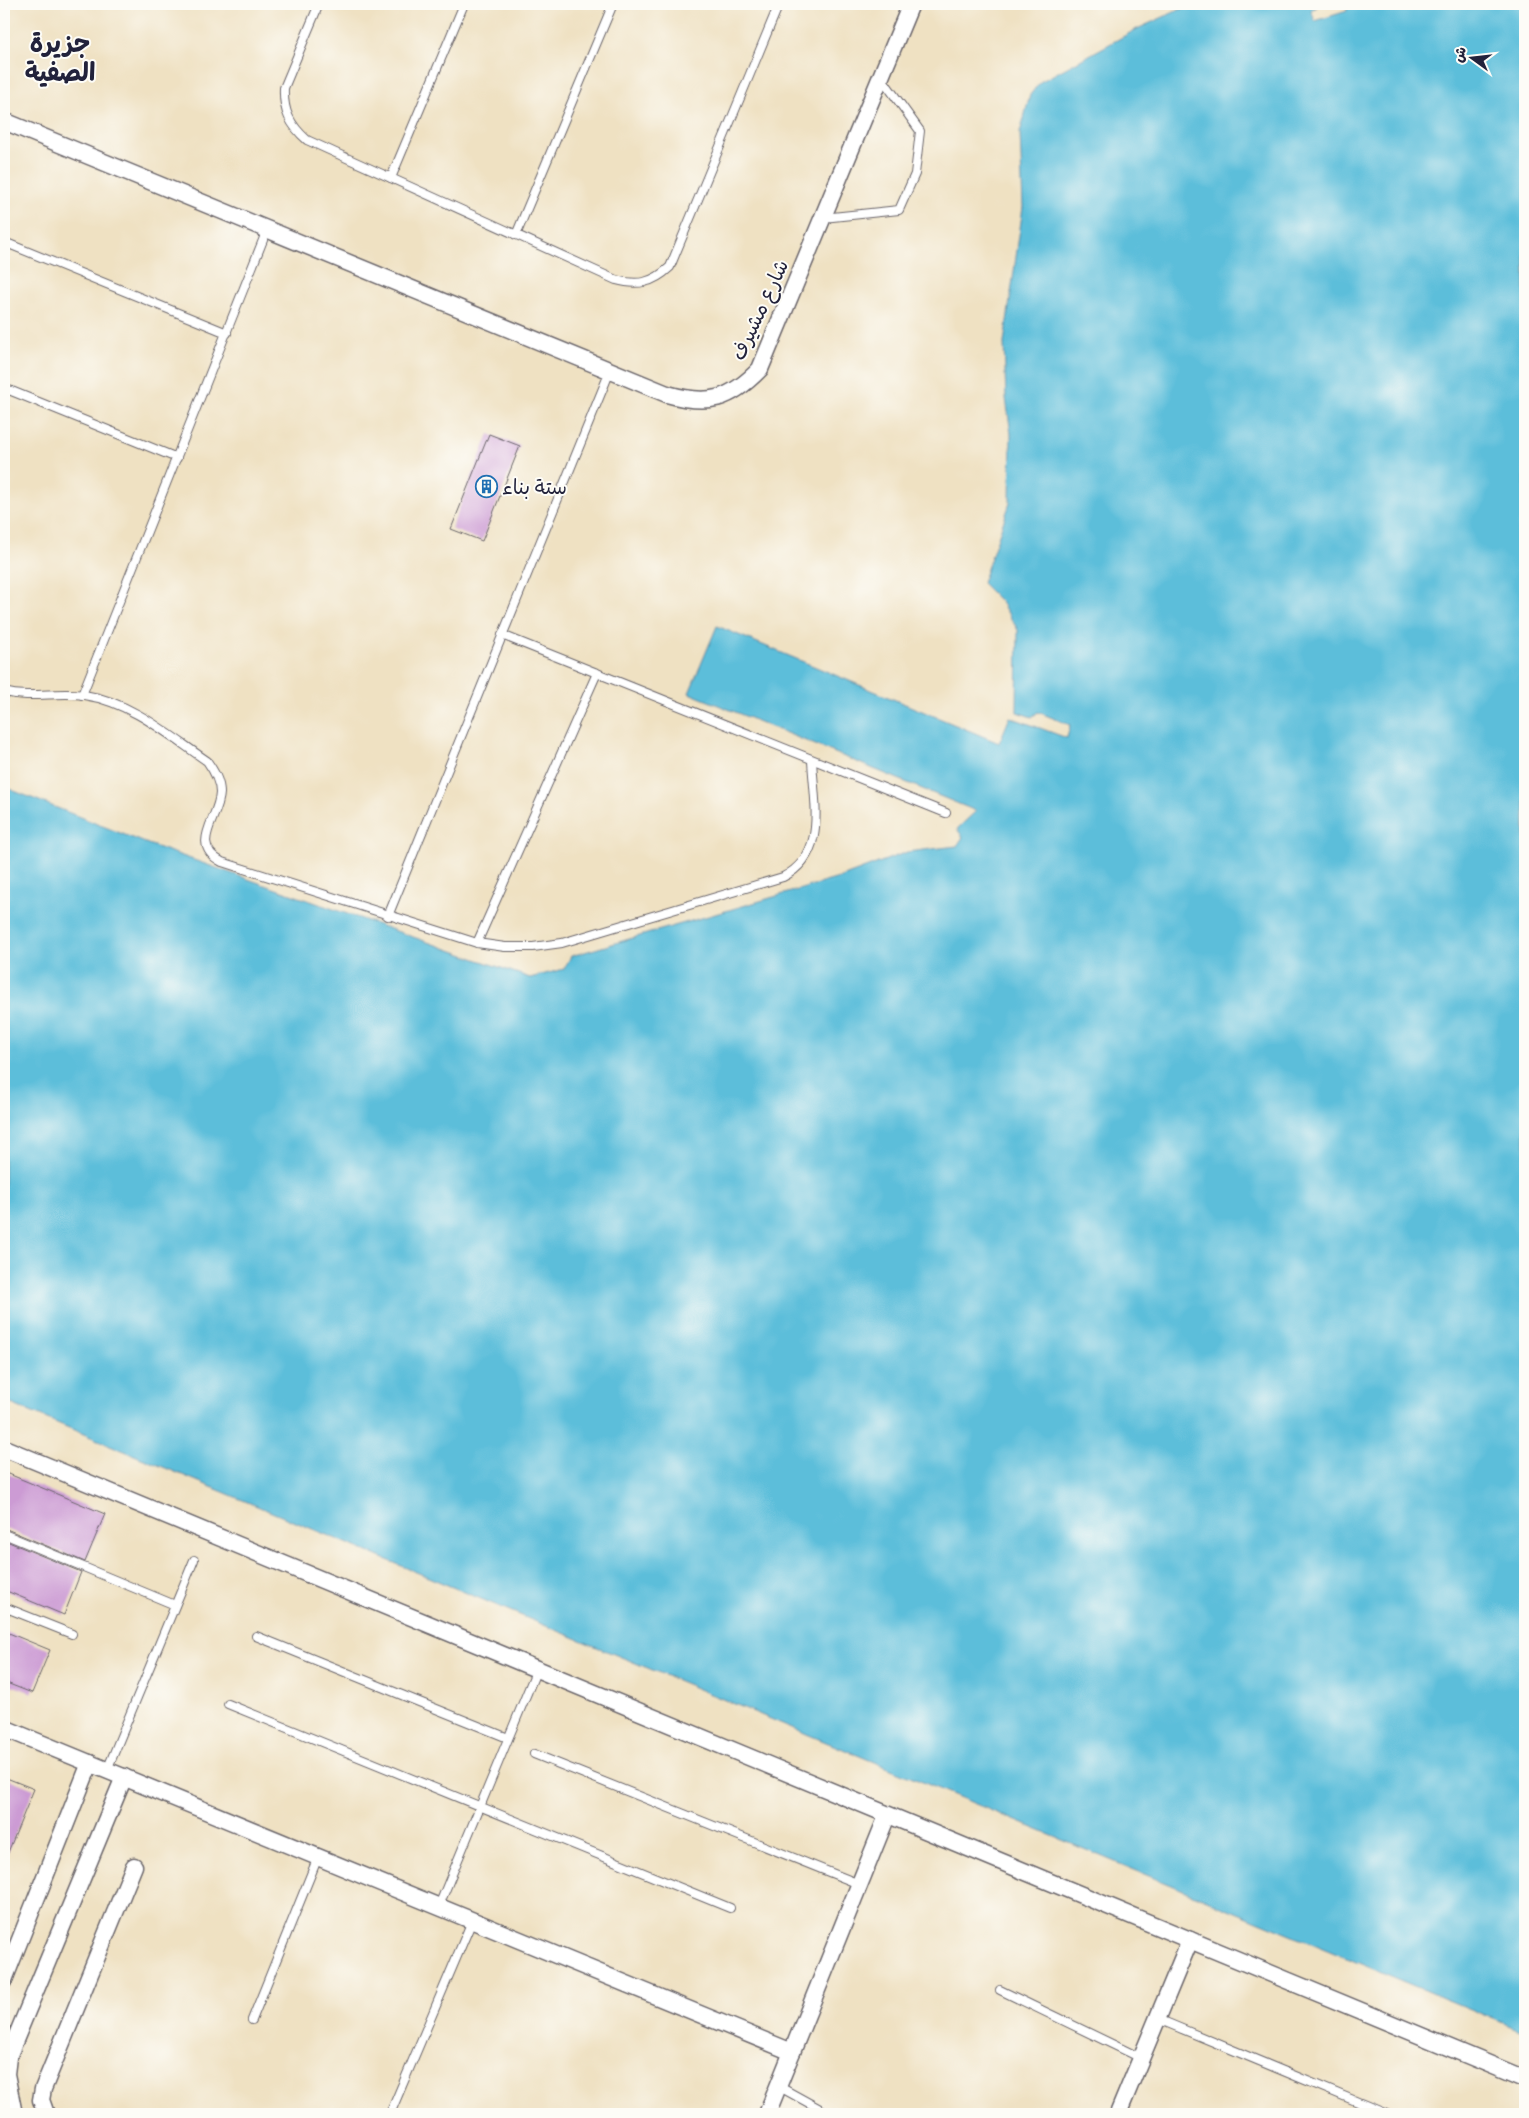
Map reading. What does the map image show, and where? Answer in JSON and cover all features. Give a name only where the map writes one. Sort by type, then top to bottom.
[{"type":"street","name":"شارع مشيرف","points":[[4,121],[468,314],[667,394],[692,401],[718,399],[742,388],[760,369],[911,4]]},
{"type":"street","points":[[4,1448],[537,1668],[886,1816],[1525,2079]]},
{"type":"street","points":[[4,1728],[792,2052]]},
{"type":"street","points":[[4,1980],[90,1763]]},
{"type":"street","points":[[14,2114],[5,2074],[14,2040],[124,1777]]},
{"type":"street","points":[[767,2114],[886,1816]]},
{"type":"street","points":[[46,2114],[41,2100],[43,2089],[134,1866]]},
{"type":"street","points":[[1123,2113],[1141,2058],[1190,1940]]},
{"type":"lane","points":[[319,4],[284,88],[284,103],[288,118],[296,130],[308,140],[516,235],[616,280],[638,284],[659,277],[670,267],[677,254],[779,4]]},
{"type":"lane","points":[[391,178],[464,4]]},
{"type":"lane","points":[[516,235],[613,4]]},
{"type":"lane","points":[[823,218],[899,210],[914,174],[920,131],[881,77]]},
{"type":"lane","points":[[82,695],[267,230]]},
{"type":"lane","points":[[4,242],[227,333]]},
{"type":"lane","points":[[388,916],[610,371]]},
{"type":"lane","points":[[4,388],[177,458]]},
{"type":"lane","points":[[502,635],[946,813]]},
{"type":"lane","points":[[477,943],[597,673]]},
{"type":"lane","points":[[4,692],[33,696],[82,695],[104,699],[138,714],[208,761],[214,770],[220,792],[219,803],[206,834],[206,842],[214,858],[388,916],[477,943],[505,947],[534,947],[562,943],[782,877],[796,870],[809,854],[814,833],[812,760]]},
{"type":"lane","points":[[4,1534],[175,1605]]},
{"type":"lane","points":[[107,1770],[194,1560]]},
{"type":"lane","points":[[4,1607],[72,1634]]},
{"type":"lane","points":[[256,1636],[508,1738]]},
{"type":"lane","points":[[438,1908],[537,1668]]},
{"type":"lane","points":[[228,1704],[730,1908]]},
{"type":"lane","points":[[534,1754],[859,1884]]},
{"type":"lane","points":[[252,2020],[318,1857]]},
{"type":"lane","points":[[390,2114],[472,1922]]},
{"type":"lane","points":[[1000,1990],[1141,2058]]},
{"type":"lane","points":[[1158,2019],[1386,2114]]},
{"type":"lane","points":[[778,2086],[829,2114]]},
{"type":"water","points":[[1192,4],[1315,4],[1317,7],[1311,10],[1315,21],[1347,11],[1346,4],[1525,4],[1525,2032],[4,1401],[4,787],[148,844],[530,978],[564,969],[571,956],[839,878],[907,852],[957,846],[963,837],[957,829],[976,811],[689,693],[717,626],[999,743],[1010,717],[1067,738],[1070,725],[1038,712],[1032,717],[1017,712],[1018,630],[1001,602],[982,583],[1010,503],[1011,434],[1006,398],[1004,343],[1023,207],[1020,133],[1030,95],[1040,82],[1137,29]]},
{"type":"building","name":"ستة بناء","points":[[489,434],[520,446],[482,541],[451,529]]},
{"type":"building","points":[[4,1472],[105,1514],[85,1562],[4,1528]]},
{"type":"building","points":[[4,1540],[81,1572],[64,1615],[4,1590]]},
{"type":"building","points":[[4,1631],[50,1650],[32,1693],[4,1682]]},
{"type":"building","points":[[4,1777],[34,1789],[4,1862]]},
{"type":"place","name":"ستة بناء","points":[[486,487]]},
{"type":"district","name":"جزيرة الصفية","points":[[60,58]]}]
